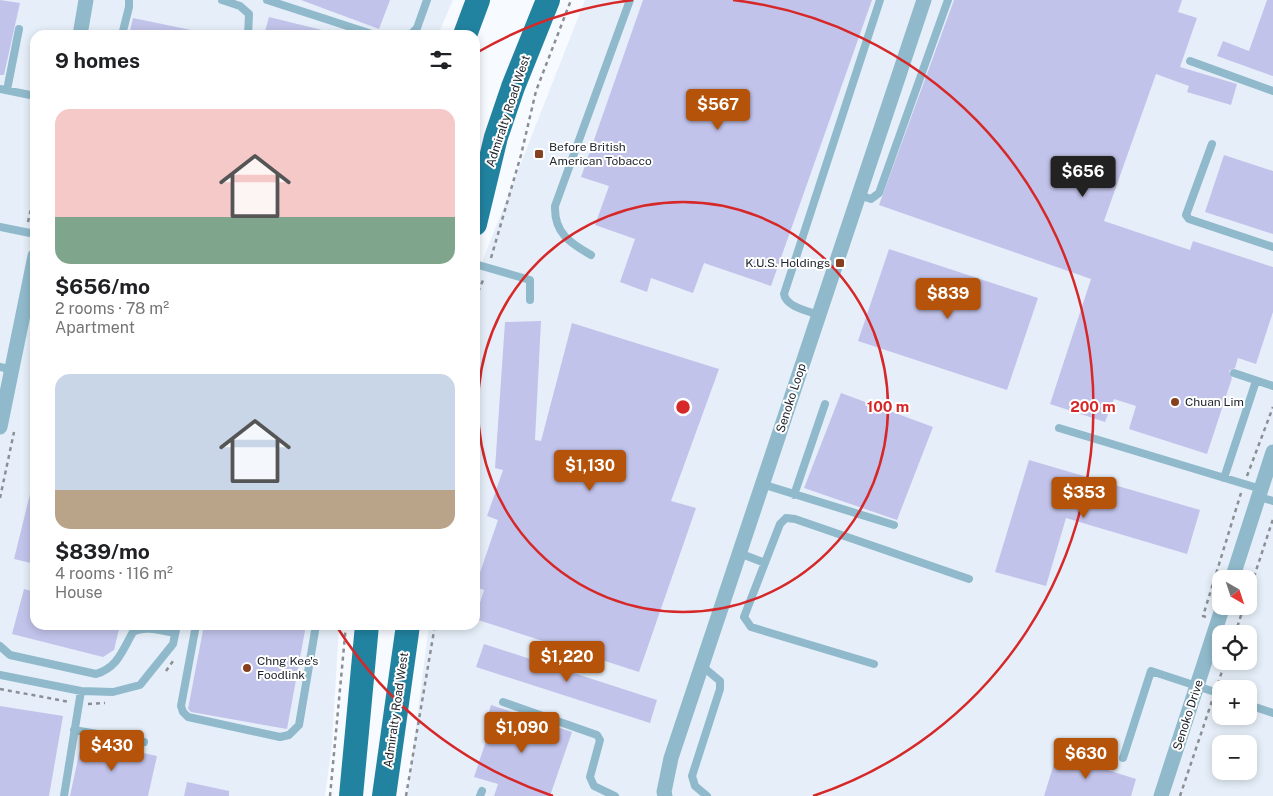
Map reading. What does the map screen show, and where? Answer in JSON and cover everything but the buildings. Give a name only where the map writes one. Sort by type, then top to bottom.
[{"type":"main road","points":[[467,30],[478,0]]},
{"type":"main road","name":"Admiralty Road West","points":[[480,203],[496,137],[513,87],[548,0]]},
{"type":"main road","points":[[352,796],[367,630]]},
{"type":"main road","name":"Admiralty Road West","points":[[384,796],[407,630]]},
{"type":"street","points":[[81,30],[86,0]]},
{"type":"street","name":"Senoko Loop","points":[[665,796],[664,792],[671,758],[924,0]]},
{"type":"street","points":[[0,427],[6,368],[30,275]]},
{"type":"street","points":[[1235,570],[1264,496],[1273,452]]},
{"type":"street","name":"Senoko Drive","points":[[1162,796],[1220,615]]},
{"type":"lane","points":[[123,30],[129,0]]},
{"type":"lane","points":[[222,0],[240,6],[249,14],[248,30]]},
{"type":"lane","points":[[267,0],[360,30]]},
{"type":"lane","points":[[415,30],[426,0]]},
{"type":"lane","points":[[591,255],[569,242],[562,234],[555,217],[556,206],[630,0]]},
{"type":"lane","points":[[819,315],[790,304],[785,300],[784,294],[880,0]]},
{"type":"lane","points":[[859,194],[871,198],[879,193],[948,0]]},
{"type":"lane","points":[[19,29],[4,90],[30,95]]},
{"type":"lane","points":[[1190,62],[1273,91]]},
{"type":"lane","points":[[1212,144],[1186,215],[1189,219],[1273,247]]},
{"type":"lane","points":[[0,227],[30,233]]},
{"type":"lane","points":[[480,265],[530,280],[530,300]]},
{"type":"lane","points":[[1234,373],[1273,386]]},
{"type":"lane","points":[[1224,478],[1256,381]]},
{"type":"lane","points":[[794,496],[825,404]]},
{"type":"lane","points":[[1059,428],[1224,478],[1244,485],[1264,496]]},
{"type":"lane","points":[[762,484],[794,496],[894,525]]},
{"type":"lane","points":[[874,664],[751,627],[744,617],[780,524],[786,518],[969,579]]},
{"type":"lane","points":[[739,553],[765,563]]},
{"type":"lane","points":[[0,646],[10,655],[96,674],[108,670],[116,664],[133,632],[136,630]]},
{"type":"lane","points":[[0,675],[81,692],[114,692],[140,685],[173,644],[176,630]]},
{"type":"lane","points":[[195,630],[181,706],[183,712],[188,717],[280,737],[289,734],[299,725],[315,630]]},
{"type":"lane","points":[[702,666],[720,681],[720,689],[692,776],[695,786],[707,796]]},
{"type":"lane","points":[[1123,758],[1151,671],[1212,691]]},
{"type":"lane","points":[[64,796],[81,692]]},
{"type":"lane","points":[[503,702],[596,736],[600,740],[590,777],[594,786],[606,794],[615,796]]},
{"type":"lane","points":[[1257,708],[1273,714]]},
{"type":"lane","points":[[74,730],[144,742]]},
{"type":"path","points":[[480,286],[500,235],[536,91],[571,0]]},
{"type":"path","points":[[1218,622],[1203,616],[1244,485],[1273,407]]},
{"type":"path","points":[[1256,570],[1273,519]]},
{"type":"path","points":[[330,796],[346,630]]},
{"type":"path","points":[[406,796],[434,630]]},
{"type":"path","points":[[1180,796],[1212,709]]},
{"type":"shaded area","points":[[0,0],[453,0],[440,30],[30,30],[30,630],[339,630],[332,744],[325,796],[0,796]]},
{"type":"shaded area","points":[[585,0],[1273,0],[1273,796],[407,796],[428,630],[480,630],[480,267]]},
{"type":"place","name":"Before British American Tobacco","points":[[539,154]]},
{"type":"place","name":"K.U.S. Holdings","points":[[840,263]]},
{"type":"place","name":"Chuan Lim","points":[[1175,402]]},
{"type":"place","name":"Chng Kee's Foodlink","points":[[247,668]]}]
